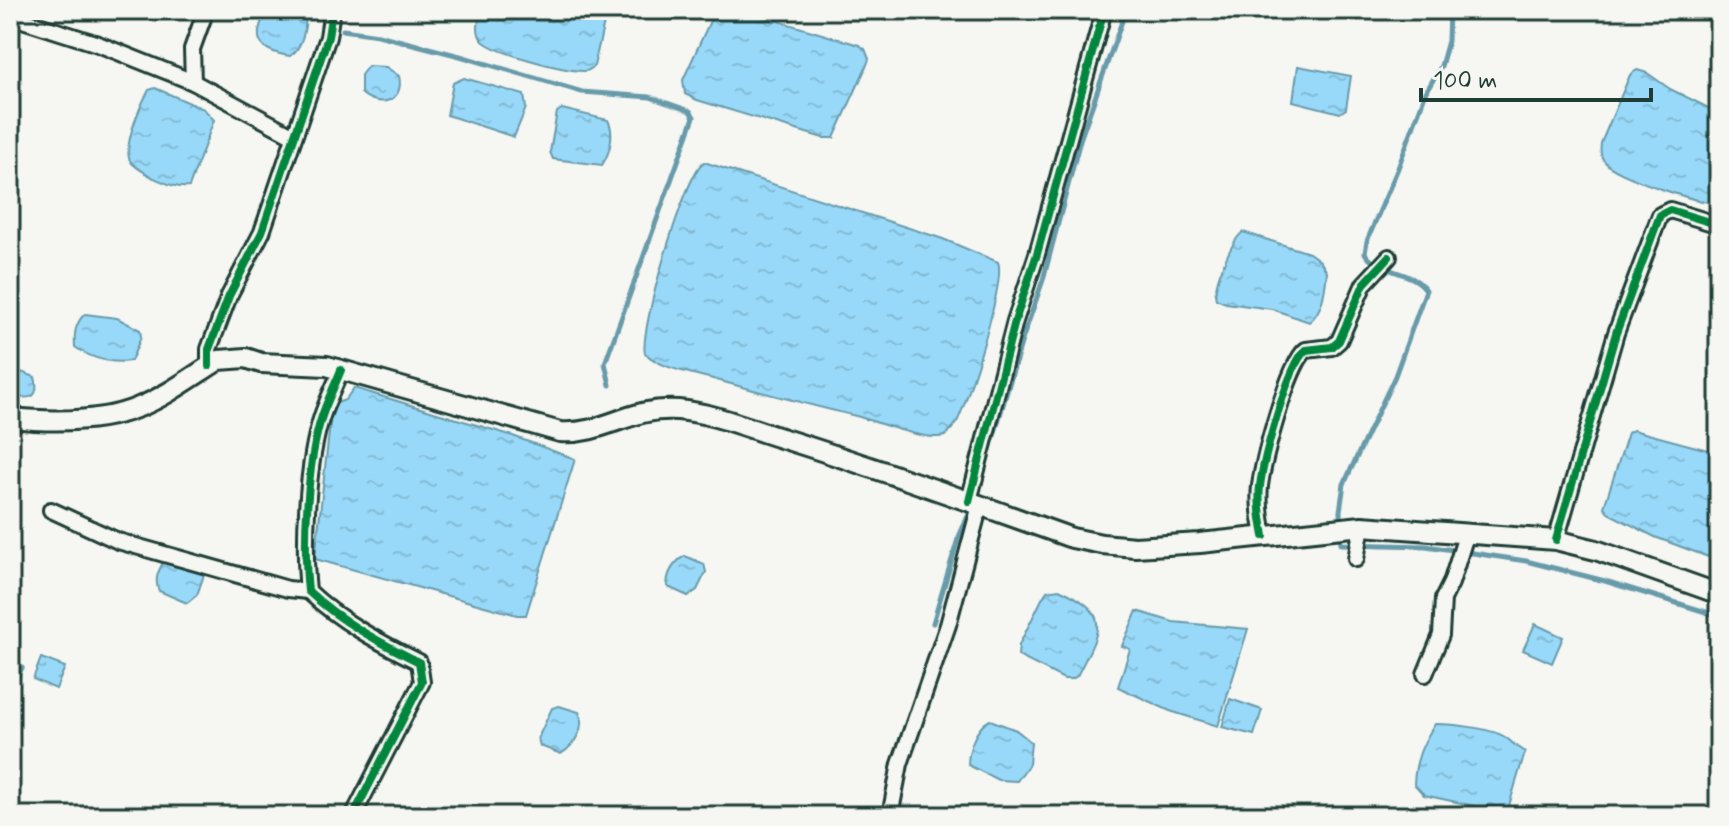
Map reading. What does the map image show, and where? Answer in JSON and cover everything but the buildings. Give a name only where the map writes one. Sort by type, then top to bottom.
[{"type":"main road","points":[[10,418],[61,421],[116,414],[152,401],[219,360],[237,358],[261,363],[327,366],[560,432],[594,429],[653,409],[682,410],[834,455],[1072,538],[1102,544],[1135,547],[1327,530],[1358,539],[1466,537],[1556,540],[1596,550],[1719,594]]},
{"type":"street","points":[[193,82],[192,49],[206,10]]},
{"type":"street","points":[[209,366],[209,349],[229,296],[262,232],[328,37],[332,10]]},
{"type":"street","points":[[890,816],[900,764],[948,625],[1015,321],[1037,254],[1104,10]]},
{"type":"street","points":[[10,16],[98,44],[193,82],[294,136]]},
{"type":"street","points":[[1556,540],[1616,333],[1660,215],[1670,210],[1719,225]]},
{"type":"street","points":[[1264,536],[1259,511],[1264,464],[1294,366],[1306,350],[1332,347],[1339,341],[1364,284],[1389,257]]},
{"type":"street","points":[[308,591],[306,533],[313,468],[322,417],[341,370]]},
{"type":"street","points":[[51,510],[118,541],[288,589],[308,591],[363,633],[419,662],[422,682],[353,816]]},
{"type":"street","points":[[1425,674],[1438,642],[1443,599],[1466,537]]},
{"type":"water","points":[[267,10],[299,10],[306,17],[300,44],[290,56],[271,51],[260,42],[259,29]]},
{"type":"water","points":[[481,10],[607,10],[594,66],[585,71],[561,68],[488,45],[479,33]]},
{"type":"water","points":[[715,10],[741,10],[865,49],[869,59],[834,138],[823,138],[685,94],[683,80]]},
{"type":"water","points":[[368,66],[386,67],[399,76],[400,85],[394,97],[383,102],[361,93],[361,75]]},
{"type":"water","points":[[1298,66],[1351,76],[1346,109],[1340,113],[1293,101]]},
{"type":"water","points":[[1637,70],[1719,113],[1719,202],[1698,200],[1663,190],[1615,170],[1603,160],[1601,143],[1630,75]]},
{"type":"water","points":[[464,78],[524,95],[526,108],[514,137],[447,115],[453,83]]},
{"type":"water","points":[[155,88],[204,109],[214,120],[189,187],[175,186],[152,177],[131,162],[130,137],[149,90]]},
{"type":"water","points":[[562,109],[608,120],[611,143],[602,165],[553,159],[550,152],[557,112]]},
{"type":"water","points":[[704,162],[943,239],[998,262],[997,292],[977,366],[957,422],[945,436],[915,434],[686,372],[659,363],[645,353],[649,315],[666,252],[686,192]]},
{"type":"water","points":[[1243,232],[1309,253],[1320,261],[1327,272],[1324,293],[1314,318],[1309,322],[1272,309],[1216,299],[1224,264]]},
{"type":"water","points":[[85,314],[117,318],[140,330],[141,337],[131,361],[101,360],[75,347],[76,329]]},
{"type":"water","points":[[10,368],[35,377],[36,391],[31,397],[10,396]]},
{"type":"water","points":[[354,388],[510,435],[575,459],[526,615],[315,559],[332,405],[345,400]]},
{"type":"water","points":[[1633,430],[1719,453],[1719,561],[1655,537],[1610,514],[1604,507],[1628,433]]},
{"type":"water","points":[[685,556],[704,564],[706,572],[697,590],[688,596],[668,587],[667,582],[672,569]]},
{"type":"water","points":[[166,557],[205,572],[197,595],[187,603],[159,591],[157,577]]},
{"type":"water","points":[[1059,589],[1088,607],[1095,615],[1097,625],[1092,647],[1077,676],[1072,679],[1064,679],[1018,656],[1019,645],[1043,597],[1047,591]]},
{"type":"water","points":[[1137,611],[1173,622],[1248,629],[1218,726],[1170,711],[1118,687],[1130,649],[1122,646]]},
{"type":"water","points":[[1535,624],[1563,637],[1552,663],[1523,650]]},
{"type":"water","points":[[41,658],[65,667],[56,689],[33,679]]},
{"type":"water","points":[[1230,699],[1262,710],[1254,735],[1222,727]]},
{"type":"water","points":[[559,706],[579,712],[581,718],[575,741],[561,754],[540,746],[538,738],[552,708]]},
{"type":"water","points":[[990,720],[1016,730],[1031,742],[1029,764],[1017,781],[998,780],[968,765],[974,739]]},
{"type":"water","points":[[1435,724],[1491,731],[1525,752],[1508,809],[1502,812],[1424,795],[1414,784],[1420,752]]},
{"type":"waterway","points":[[977,494],[1021,343],[1043,280],[1080,140],[1126,10]]},
{"type":"waterway","points":[[1449,10],[1448,41],[1441,66],[1426,92],[1367,241],[1365,253],[1370,260],[1412,278],[1426,290],[1395,376],[1344,484],[1340,511],[1341,544],[1426,546],[1526,561],[1605,581],[1719,616]]},
{"type":"waterway","points":[[343,30],[378,35],[460,56],[582,92],[650,97],[690,111],[694,117],[605,363],[610,385]]},
{"type":"waterway","points":[[933,623],[958,539],[972,507]]},
{"type":"waterway","points":[[10,689],[22,668]]},
{"type":"cycle path","points":[[209,366],[209,349],[229,296],[262,232],[328,37],[332,10]]},
{"type":"cycle path","points":[[969,501],[1015,321],[1037,254],[1104,10]]},
{"type":"cycle path","points":[[1556,540],[1616,333],[1660,215],[1670,210],[1719,225]]},
{"type":"cycle path","points":[[1264,536],[1259,499],[1262,474],[1277,414],[1292,374],[1306,350],[1332,347],[1339,341],[1364,284],[1389,257]]},
{"type":"cycle path","points":[[341,370],[322,416],[313,456],[306,527],[308,591],[347,622],[419,662],[422,682],[353,816]]}]
